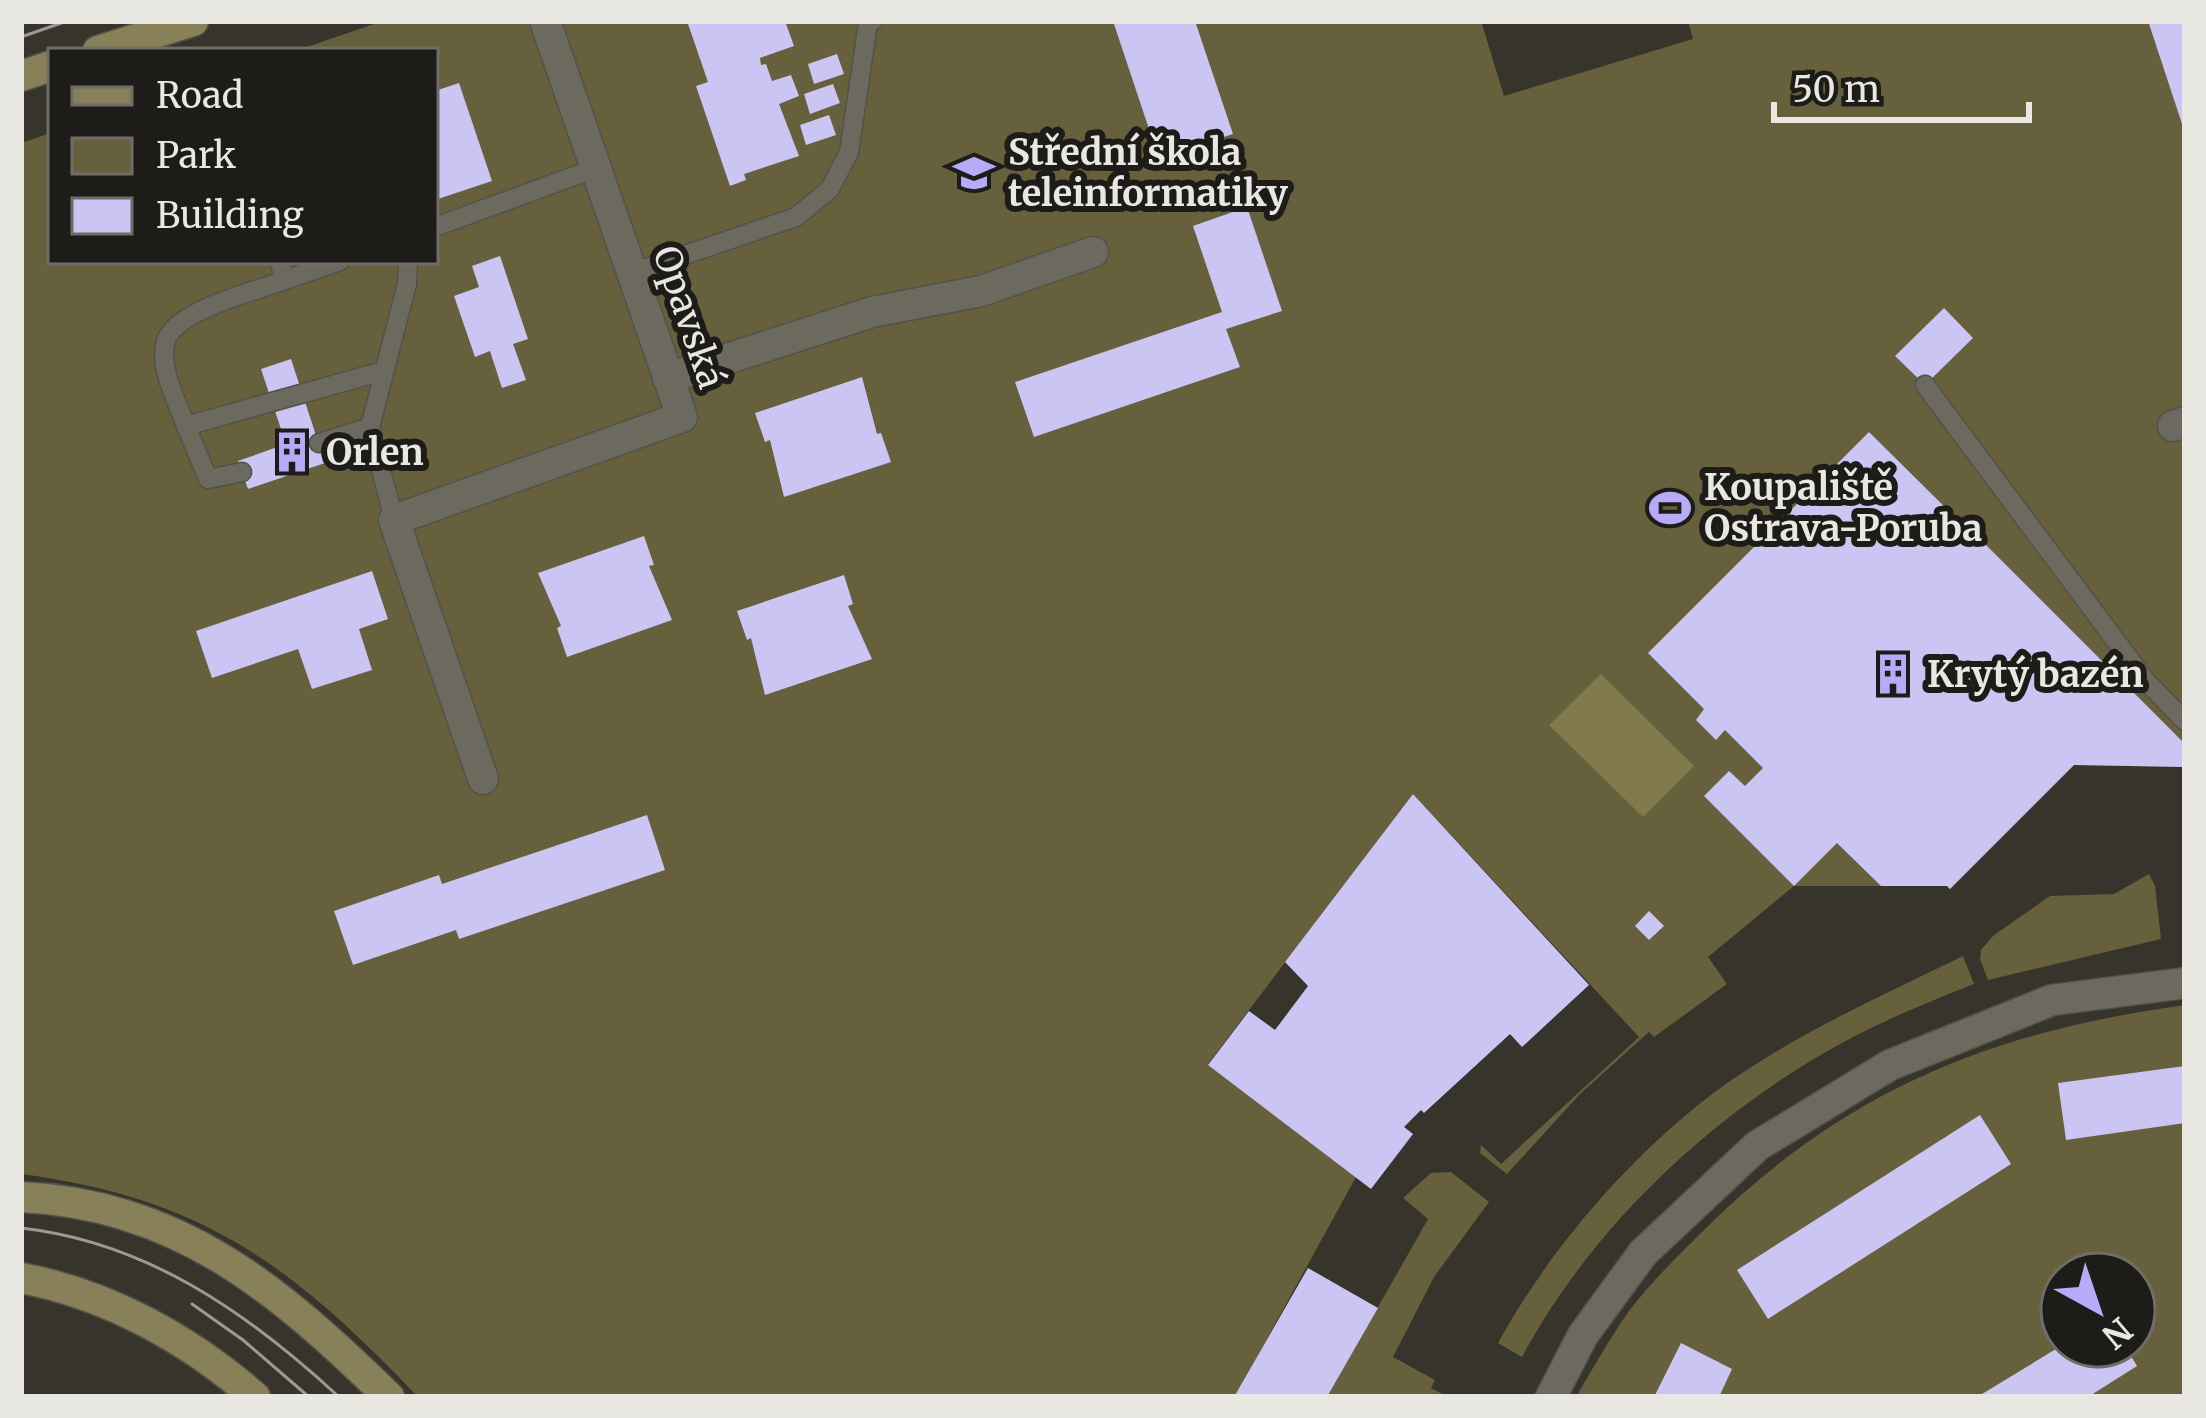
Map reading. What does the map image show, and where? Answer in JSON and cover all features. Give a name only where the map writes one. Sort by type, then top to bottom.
[{"type":"street","points":[[108,48],[193,21]]},
{"type":"street","name":"Opavská","points":[[394,520],[682,417],[545,21]]},
{"type":"street","points":[[668,378],[872,312],[981,291],[1094,252]]},
{"type":"street","points":[[394,520],[483,778]]},
{"type":"street","points":[[1551,1397],[1583,1335],[1643,1253],[1757,1146],[1890,1065],[2052,1000],[2185,983]]},
{"type":"street","points":[[21,1197],[95,1205],[131,1215],[230,1262],[292,1306],[389,1397]]},
{"type":"street","points":[[21,1278],[118,1308],[185,1345],[255,1397]]},
{"type":"lane","points":[[632,273],[796,217],[830,189],[849,152],[868,22],[873,21]]},
{"type":"lane","points":[[438,226],[596,168]]},
{"type":"lane","points":[[242,472],[208,479],[165,368],[165,340],[184,317],[282,271],[323,264]]},
{"type":"lane","points":[[394,520],[370,427],[407,284],[408,264]]},
{"type":"lane","points":[[186,426],[383,371]]},
{"type":"lane","points":[[1925,385],[2145,680],[2185,721]]},
{"type":"lane","points":[[319,443],[370,427]]},
{"type":"green space","points":[[383,21],[1481,21],[1504,96],[1693,39],[1688,21],[2148,21],[2185,132],[2185,767],[2074,765],[1950,889],[1794,886],[1708,957],[1727,984],[1654,1037],[1649,1032],[1580,1094],[1507,1174],[1480,1153],[1481,1145],[1501,1164],[1639,1037],[1413,794],[1208,1064],[1356,1177],[1235,1397],[418,1397],[329,1311],[242,1246],[143,1201],[21,1174],[21,143],[48,134],[48,264],[438,264],[438,48],[304,48]]},
{"type":"green space","points":[[2149,874],[2155,886],[2161,939],[1988,980],[1981,950],[1994,935],[2050,896],[2114,894]]},
{"type":"green space","points":[[1963,956],[1974,984],[1842,1043],[1735,1113],[1692,1147],[1615,1225],[1549,1311],[1522,1357],[1498,1343],[1539,1277],[1587,1215],[1640,1157],[1698,1105],[1793,1042]]},
{"type":"green space","points":[[2185,1005],[2185,1397],[1576,1397],[1637,1300],[1757,1181],[1867,1104],[1984,1051],[2047,1032]]},
{"type":"green space","points":[[1451,1172],[1489,1202],[1434,1277],[1393,1357],[1435,1380],[1431,1388],[1448,1397],[1327,1397],[1428,1219],[1403,1198],[1431,1173]]},
{"type":"shaded area","points":[[1601,674],[1694,766],[1643,817],[1549,725]]},
{"type":"building","points":[[687,21],[785,21],[794,46],[760,58],[772,81],[791,75],[799,96],[779,104],[799,156],[744,174],[746,180],[730,186],[696,86],[708,82]]},
{"type":"building","points":[[1113,21],[1195,21],[1233,134],[1188,148],[1186,141],[1156,150]]},
{"type":"building","points":[[2148,21],[2185,21],[2185,130],[2184,130]]},
{"type":"building","points":[[837,54],[844,74],[814,84],[808,64]]},
{"type":"building","points":[[459,83],[492,181],[438,199],[438,90]]},
{"type":"building","points":[[833,84],[840,103],[810,114],[804,94]]},
{"type":"building","points":[[829,115],[836,135],[806,145],[800,125]]},
{"type":"building","points":[[1247,207],[1282,311],[1226,329],[1240,367],[1034,437],[1015,382],[1222,312],[1193,226]]},
{"type":"building","points":[[500,256],[528,339],[513,344],[526,380],[502,388],[490,351],[475,357],[454,296],[479,287],[472,266]]},
{"type":"building","points":[[1944,308],[1973,338],[1925,385],[1895,356]]},
{"type":"building","points":[[291,359],[325,463],[248,489],[238,461],[286,444],[261,369]]},
{"type":"building","points":[[862,377],[877,434],[881,433],[891,462],[784,497],[770,440],[765,442],[755,413]]},
{"type":"building","name":"Krytý bazén","points":[[1869,432],[1967,529],[1971,525],[2185,744],[2185,767],[2074,765],[1950,889],[1881,886],[1837,843],[1794,886],[1704,796],[1729,771],[1745,786],[1763,768],[1725,730],[1716,740],[1696,720],[1704,709],[1648,653]]},
{"type":"building","points":[[644,536],[654,565],[649,566],[672,620],[567,657],[557,628],[561,626],[538,573]]},
{"type":"building","points":[[372,571],[388,619],[359,629],[372,670],[312,689],[298,649],[212,678],[196,631]]},
{"type":"building","points":[[844,575],[853,604],[848,606],[872,659],[765,695],[751,638],[747,640],[737,611]]},
{"type":"building","points":[[1413,794],[1589,985],[1522,1047],[1510,1034],[1424,1113],[1421,1110],[1404,1127],[1413,1134],[1371,1189],[1208,1065],[1249,1011],[1275,1030],[1308,986],[1285,962]]},
{"type":"building","points":[[647,815],[665,870],[459,939],[456,930],[353,965],[334,911],[439,875],[442,884]]},
{"type":"building","points":[[1649,911],[1664,926],[1649,940],[1635,926]]},
{"type":"building","points":[[2185,1066],[2185,1123],[2066,1140],[2058,1083]]},
{"type":"building","points":[[1980,1115],[2011,1164],[1768,1319],[1737,1270]]},
{"type":"building","points":[[1308,1268],[1378,1308],[1327,1397],[1234,1397]]},
{"type":"building","points":[[1681,1343],[1732,1369],[1719,1397],[1654,1397]]},
{"type":"building","points":[[2038,1360],[2038,1370],[2131,1370],[2088,1397],[1977,1397]]},
{"type":"tram line","points":[[21,37],[67,21]]},
{"type":"tram line","points":[[21,1228],[111,1248],[193,1286],[269,1337],[339,1397]]},
{"type":"tram line","points":[[192,1304],[309,1397]]},
{"type":"place","name":"Střední škola teleinformatiky","points":[[974,173]]},
{"type":"place","name":"Orlen","points":[[292,452]]},
{"type":"place","name":"Koupaliště Ostrava-Poruba","points":[[1670,508]]},
{"type":"place","name":"Krytý bazén","points":[[1893,674]]}]
